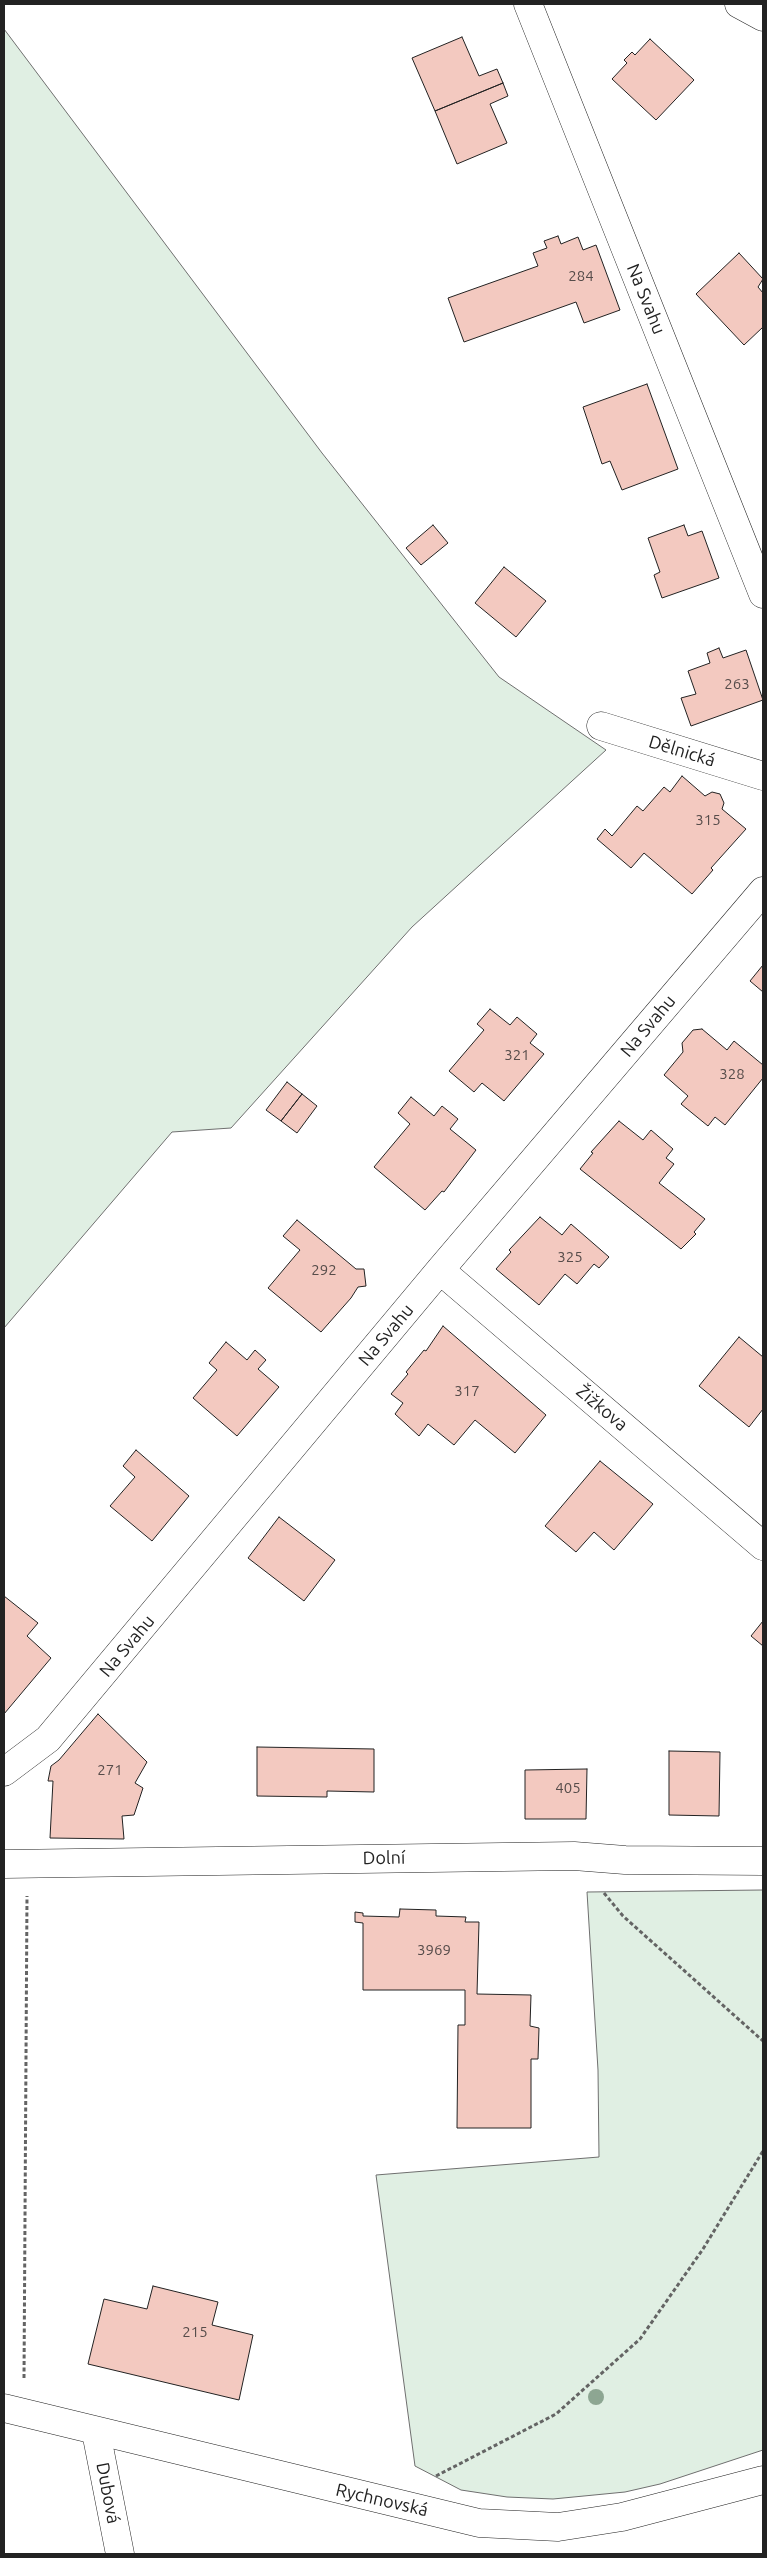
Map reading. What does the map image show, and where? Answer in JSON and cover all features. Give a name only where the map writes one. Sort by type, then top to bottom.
[{"type":"street","name":"Na Svahu","points":[[528,4],[763,594]]},
{"type":"street","points":[[739,4],[763,17]]},
{"type":"street","name":"Dělnická","points":[[601,726],[763,776]]},
{"type":"street","name":"Na Svahu","points":[[4,1772],[48,1739],[440,1270],[763,891]]},
{"type":"street","name":"Žižkova","points":[[440,1270],[763,1546]]},
{"type":"street","name":"Dolní","points":[[15,1863],[574,1856],[625,1860],[763,1861]]},
{"type":"street","name":"Rychnovská","points":[[14,2411],[417,2509],[479,2522],[558,2527],[622,2518],[763,2480]]},
{"type":"street","name":"Dubová","points":[[96,2432],[120,2554]]},
{"type":"path","points":[[574,1856],[623,1916],[763,2041]]},
{"type":"path","points":[[14,2411],[15,1863]]},
{"type":"path","points":[[417,2509],[433,2478],[556,2414],[640,2339],[702,2249],[763,2151]]},
{"type":"green space","points":[[4,29],[322,453],[499,677],[606,750],[412,927],[231,1128],[172,1132],[4,1328]]},
{"type":"green space","points":[[763,1890],[763,2450],[660,2484],[625,2492],[553,2499],[507,2497],[461,2490],[415,2466],[376,2175],[599,2157],[598,2070],[587,1892]]},
{"type":"building","points":[[462,37],[479,76],[497,69],[503,83],[435,111],[412,58]]},
{"type":"building","points":[[650,39],[694,80],[656,120],[612,79],[627,63],[624,60],[632,52],[635,55]]},
{"type":"building","points":[[503,83],[508,96],[490,104],[507,143],[457,164],[435,111]]},
{"type":"building","points":[[558,236],[561,244],[578,237],[583,250],[596,245],[620,310],[584,323],[576,302],[464,342],[448,298],[538,266],[533,253],[547,248],[544,241]]},
{"type":"building","points":[[739,253],[763,279],[758,287],[763,293],[763,327],[744,345],[696,294]]},
{"type":"building","points":[[647,384],[678,469],[622,490],[610,461],[602,464],[583,407]]},
{"type":"building","points":[[433,525],[448,543],[421,565],[406,548]]},
{"type":"building","points":[[684,525],[688,536],[702,531],[719,578],[662,598],[654,575],[660,572],[648,538]]},
{"type":"building","points":[[504,567],[546,601],[516,637],[475,603]]},
{"type":"building","points":[[719,648],[723,658],[746,650],[763,700],[691,726],[681,698],[696,694],[688,671],[710,663],[707,653]]},
{"type":"building","points":[[682,776],[705,796],[712,792],[720,794],[724,803],[722,809],[746,829],[711,868],[713,870],[692,894],[644,853],[631,868],[597,839],[605,829],[612,836],[637,806],[643,811],[664,787],[670,792]]},
{"type":"building","points":[[763,965],[763,992],[750,981]]},
{"type":"building","points":[[490,1009],[510,1025],[517,1017],[537,1034],[530,1043],[544,1054],[504,1101],[482,1083],[474,1092],[449,1071],[484,1030],[477,1024]]},
{"type":"building","points":[[702,1029],[727,1050],[734,1041],[763,1065],[763,1078],[725,1125],[715,1117],[708,1126],[681,1104],[688,1096],[664,1075],[683,1052],[682,1043],[693,1030]]},
{"type":"building","points":[[287,1082],[302,1094],[281,1121],[266,1110]]},
{"type":"building","points":[[302,1094],[317,1106],[297,1133],[281,1121]]},
{"type":"building","points":[[411,1097],[434,1116],[442,1106],[458,1119],[450,1129],[476,1150],[444,1192],[442,1191],[425,1210],[374,1167],[410,1124],[398,1113]]},
{"type":"building","points":[[619,1121],[643,1140],[651,1130],[673,1149],[666,1158],[674,1164],[659,1183],[705,1219],[694,1232],[696,1234],[681,1249],[580,1169],[593,1153],[591,1152]]},
{"type":"building","points":[[540,1217],[562,1235],[571,1224],[609,1257],[599,1268],[594,1264],[577,1284],[565,1274],[539,1305],[496,1269],[511,1252],[509,1250]]},
{"type":"building","points":[[297,1220],[356,1269],[364,1269],[366,1286],[358,1287],[351,1298],[321,1332],[268,1288],[300,1250],[283,1236]]},
{"type":"building","points":[[443,1326],[546,1415],[515,1453],[475,1420],[454,1445],[428,1424],[419,1436],[395,1414],[403,1403],[391,1394],[408,1374],[406,1372],[424,1350],[426,1351]]},
{"type":"building","points":[[739,1337],[763,1357],[763,1409],[749,1427],[699,1386]]},
{"type":"building","points":[[226,1342],[247,1360],[255,1350],[266,1360],[258,1369],[279,1387],[237,1436],[193,1398],[217,1370],[209,1363]]},
{"type":"building","points":[[136,1450],[189,1496],[152,1541],[110,1506],[135,1477],[123,1466]]},
{"type":"building","points":[[600,1461],[653,1504],[614,1550],[594,1532],[576,1552],[545,1526]]},
{"type":"building","points":[[279,1517],[335,1560],[304,1601],[248,1558]]},
{"type":"building","points":[[4,1596],[38,1623],[27,1636],[51,1658],[4,1714]]},
{"type":"building","points":[[763,1621],[763,1646],[751,1636]]},
{"type":"building","points":[[98,1714],[147,1762],[135,1783],[143,1788],[134,1815],[122,1816],[124,1839],[50,1838],[53,1781],[48,1781],[51,1766],[59,1760]]},
{"type":"building","points":[[257,1747],[374,1749],[374,1792],[327,1791],[327,1797],[257,1796]]},
{"type":"building","points":[[669,1751],[720,1752],[719,1816],[669,1815]]},
{"type":"building","points":[[587,1769],[586,1819],[525,1819],[525,1770]]},
{"type":"building","points":[[400,1909],[436,1910],[436,1916],[466,1917],[465,1922],[479,1922],[477,1994],[531,1995],[530,2026],[539,2028],[538,2059],[531,2059],[531,2128],[457,2128],[458,2025],[465,2025],[465,1990],[363,1990],[363,1923],[355,1922],[355,1912],[363,1913],[363,1916],[399,1917]]},
{"type":"building","points":[[153,2286],[218,2302],[212,2325],[253,2335],[239,2400],[88,2364],[104,2299],[147,2309]]}]
